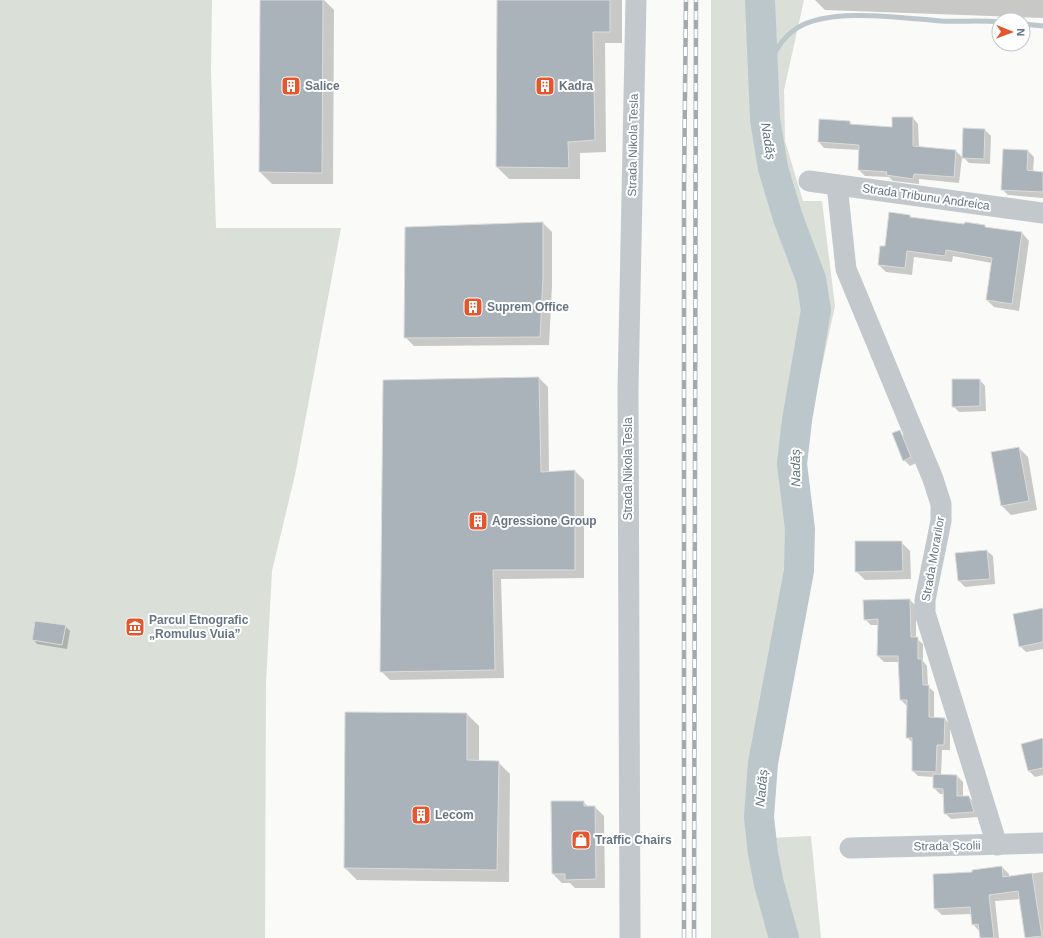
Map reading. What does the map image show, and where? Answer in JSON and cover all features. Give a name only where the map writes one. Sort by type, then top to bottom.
[{"type":"street","name":"Strada Nikola Tesla","points":[[630,938],[628,390],[636,0]]},
{"type":"street","name":"Strada Tribunu Andreica","points":[[809,181],[1043,213]]},
{"type":"street","name":"Strada Morarilor","points":[[837,185],[846,268],[933,479],[941,504],[941,521],[925,600],[925,613],[928,628],[997,845]]},
{"type":"street","name":"Strada Școlii","points":[[850,848],[1043,843]]},
{"type":"shaded area","points":[[0,0],[212,0],[211,72],[216,228],[341,228],[295,475],[272,571],[266,682],[265,938],[0,938]]},
{"type":"shaded area","points":[[711,0],[804,0],[784,90],[785,141],[803,201],[822,201],[835,306],[802,457],[807,548],[804,608],[772,773],[769,801],[770,838],[811,836],[821,938],[711,938]]},
{"type":"building","name":"Salice","points":[[260,0],[323,0],[322,173],[259,172]]},
{"type":"building","name":"Kadra","points":[[497,0],[610,0],[610,32],[593,32],[595,140],[568,142],[569,168],[496,167]]},
{"type":"building","points":[[892,117],[913,117],[913,146],[956,150],[954,177],[914,174],[913,179],[886,175],[887,172],[858,170],[859,145],[818,142],[819,119],[850,121],[850,124],[892,127]]},
{"type":"building","points":[[963,128],[985,129],[984,159],[962,158]]},
{"type":"building","points":[[1003,149],[1028,150],[1027,170],[1043,172],[1043,192],[1001,190]]},
{"type":"building","points":[[889,212],[910,215],[910,217],[964,224],[965,222],[985,225],[985,227],[1022,232],[1012,304],[986,300],[992,258],[946,250],[945,256],[907,251],[905,268],[878,265],[880,246],[885,246]]},
{"type":"building","name":"Suprem Office","points":[[543,222],[543,277],[540,337],[404,338],[405,227]]},
{"type":"building","name":"Agressione Group","points":[[539,377],[541,472],[575,470],[575,570],[493,570],[495,670],[380,672],[383,380]]},
{"type":"building","points":[[952,379],[980,379],[980,406],[952,407]]},
{"type":"building","points":[[900,430],[911,457],[903,461],[892,433]]},
{"type":"building","points":[[1019,447],[1029,501],[1001,506],[991,452]]},
{"type":"building","points":[[855,541],[902,541],[903,571],[855,572]]},
{"type":"building","points":[[987,550],[990,579],[958,581],[955,553]]},
{"type":"building","points":[[910,599],[911,637],[918,637],[918,659],[922,659],[923,685],[929,685],[929,717],[945,718],[944,745],[937,745],[936,772],[912,771],[912,738],[906,738],[907,700],[900,700],[898,656],[877,656],[878,619],[864,620],[863,600]]},
{"type":"building","points":[[1043,608],[1043,642],[1019,647],[1013,614]]},
{"type":"building","points":[[35,621],[66,625],[62,645],[32,640]]},
{"type":"building","name":"Lecom","points":[[345,712],[467,713],[467,760],[499,761],[497,870],[344,868]]},
{"type":"building","points":[[1043,738],[1043,768],[1028,771],[1021,744]]},
{"type":"building","points":[[933,774],[957,775],[957,796],[969,796],[974,812],[944,814],[943,789],[933,788]]},
{"type":"building","points":[[551,801],[584,801],[584,806],[595,806],[596,879],[565,880],[565,874],[552,874]]},
{"type":"building","points":[[1002,866],[1003,877],[1032,873],[1042,936],[1025,938],[1018,891],[989,895],[994,938],[980,938],[978,924],[972,925],[970,907],[934,909],[933,874],[972,872],[972,870]]},
{"type":"waterway","name":"Nadăș","points":[[760,0],[765,119],[773,168],[788,218],[811,279],[816,310],[797,420],[792,464],[800,529],[799,571],[763,763],[759,817],[763,853],[769,884],[784,938]]},
{"type":"waterway","points":[[764,75],[777,49],[785,38],[797,28],[811,22],[847,16],[887,16],[941,21],[991,21]]},
{"type":"waterway","points":[[1031,25],[1043,26]]},
{"type":"railway","points":[[684,938],[684,188],[686,0]]},
{"type":"railway","points":[[694,938],[696,0]]},
{"type":"place","name":"Salice","points":[[291,86]]},
{"type":"place","name":"Kadra","points":[[545,86]]},
{"type":"place","name":"Suprem Office","points":[[473,307]]},
{"type":"place","name":"Agressione Group","points":[[478,521]]},
{"type":"place","name":"Parcul Etnografic „Romulus Vuia”","points":[[135,627]]},
{"type":"place","name":"Lecom","points":[[421,815]]},
{"type":"place","name":"Traffic Chairs","points":[[581,840]]}]
